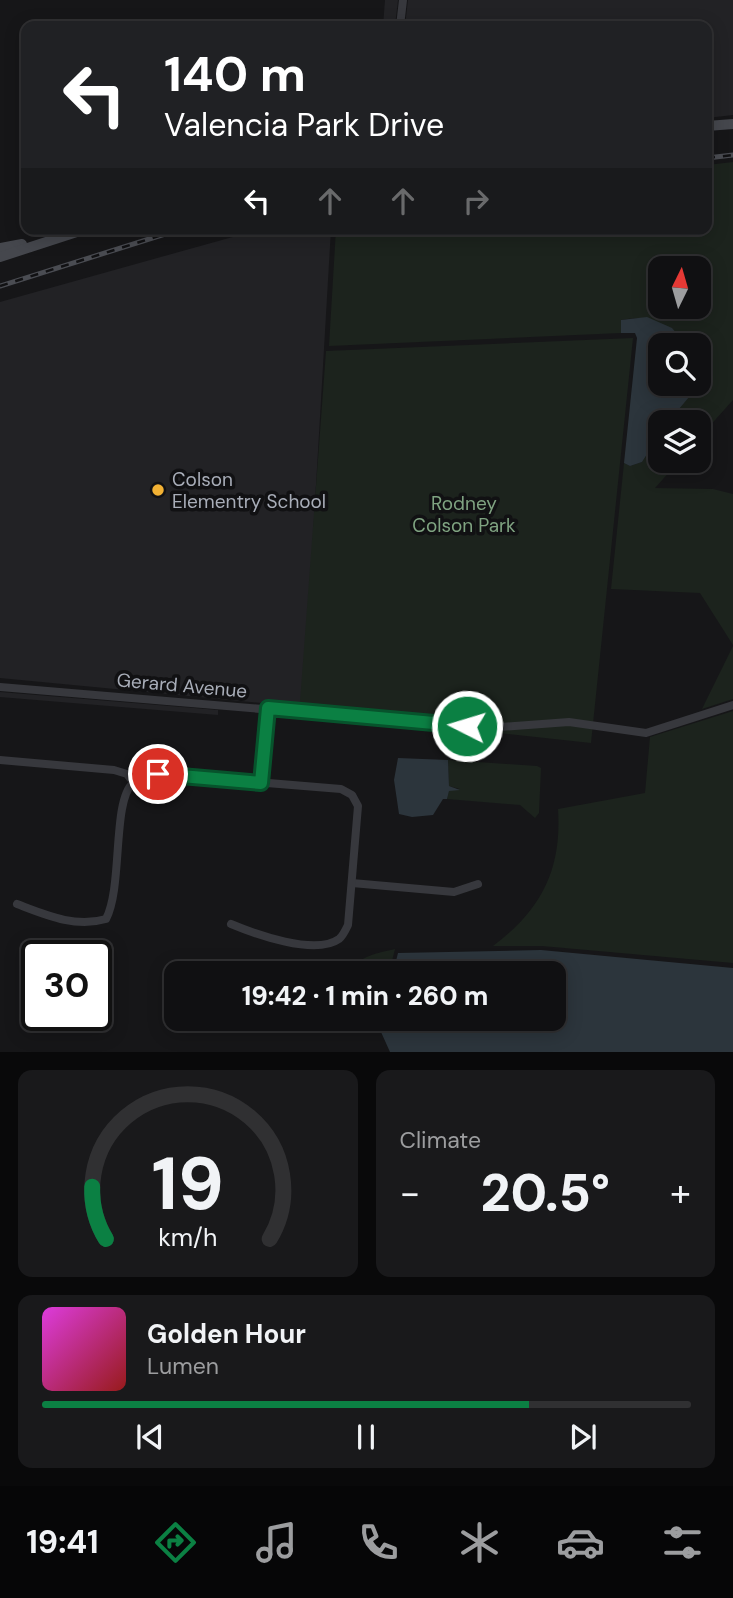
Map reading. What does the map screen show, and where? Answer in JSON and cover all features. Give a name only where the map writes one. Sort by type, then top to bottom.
[{"type":"main road","points":[[712,126],[733,124]]},
{"type":"main road","points":[[0,248],[65,235]]},
{"type":"main road","points":[[0,257],[65,235]]},
{"type":"street","points":[[401,21],[403,0]]},
{"type":"street","name":"Gerard Avenue","points":[[0,687],[487,728],[569,722],[646,733],[733,705]]},
{"type":"street","points":[[261,783],[268,708]]},
{"type":"street","points":[[0,760],[114,770],[127,774],[133,782]]},
{"type":"street","points":[[17,904],[58,919],[91,923],[106,919],[114,903],[123,799],[133,782],[158,774],[341,789],[352,796],[358,806],[348,925],[341,938],[324,945],[266,939],[231,924]]},
{"type":"street","points":[[352,883],[454,892],[478,884]]},
{"type":"shaded area","points":[[385,0],[398,0],[396,21],[383,21]]},
{"type":"shaded area","points":[[408,0],[733,0],[733,115],[712,117],[712,21],[406,21]]},
{"type":"shaded area","name":"Colson Elementry School","points":[[240,235],[331,235],[303,707],[0,678],[0,302]]},
{"type":"shaded area","points":[[647,317],[672,328],[676,333],[648,333],[648,396],[690,396],[678,410],[648,410],[648,453],[642,462],[630,466],[624,463],[637,338],[635,333],[621,333],[621,320]]},
{"type":"shaded area","points":[[0,692],[218,710],[218,715],[0,697]]},
{"type":"shaded area","points":[[398,758],[448,760],[449,786],[460,790],[449,791],[447,799],[443,799],[433,815],[412,817],[399,814],[394,780]]},
{"type":"shaded area","points":[[541,950],[733,968],[733,1052],[390,1052],[381,1031],[566,1031],[566,961],[396,961],[398,953]]},
{"type":"green space","points":[[733,162],[733,400],[711,425],[711,410],[678,410],[689,396],[711,396],[711,333],[674,333],[657,322],[631,319],[621,320],[621,333],[329,346],[336,235],[712,235],[712,164]]},
{"type":"green space","name":"Rodney Colson Park","points":[[633,338],[591,743],[434,726],[299,716],[326,351]]},
{"type":"green space","points":[[648,453],[648,473],[668,473],[655,488],[713,489],[733,494],[733,645],[700,593],[611,589],[624,463],[630,466],[642,462]]},
{"type":"green space","points":[[733,646],[733,699],[702,709]]},
{"type":"green space","points":[[733,711],[733,963],[542,946],[493,946],[524,918],[545,887],[556,851],[558,809],[645,793],[650,737]]},
{"type":"green space","points":[[448,760],[541,768],[539,813],[535,818],[520,805],[447,799],[449,790],[460,789],[449,786]]},
{"type":"green space","points":[[395,949],[392,961],[360,961]]},
{"type":"railway","points":[[712,157],[733,155]]},
{"type":"railway","points":[[0,286],[162,235]]},
{"type":"place","name":"Colson Elementry School","points":[[158,490]]},
{"type":"route","points":[[158,774],[261,783],[268,708],[467,726]]}]
